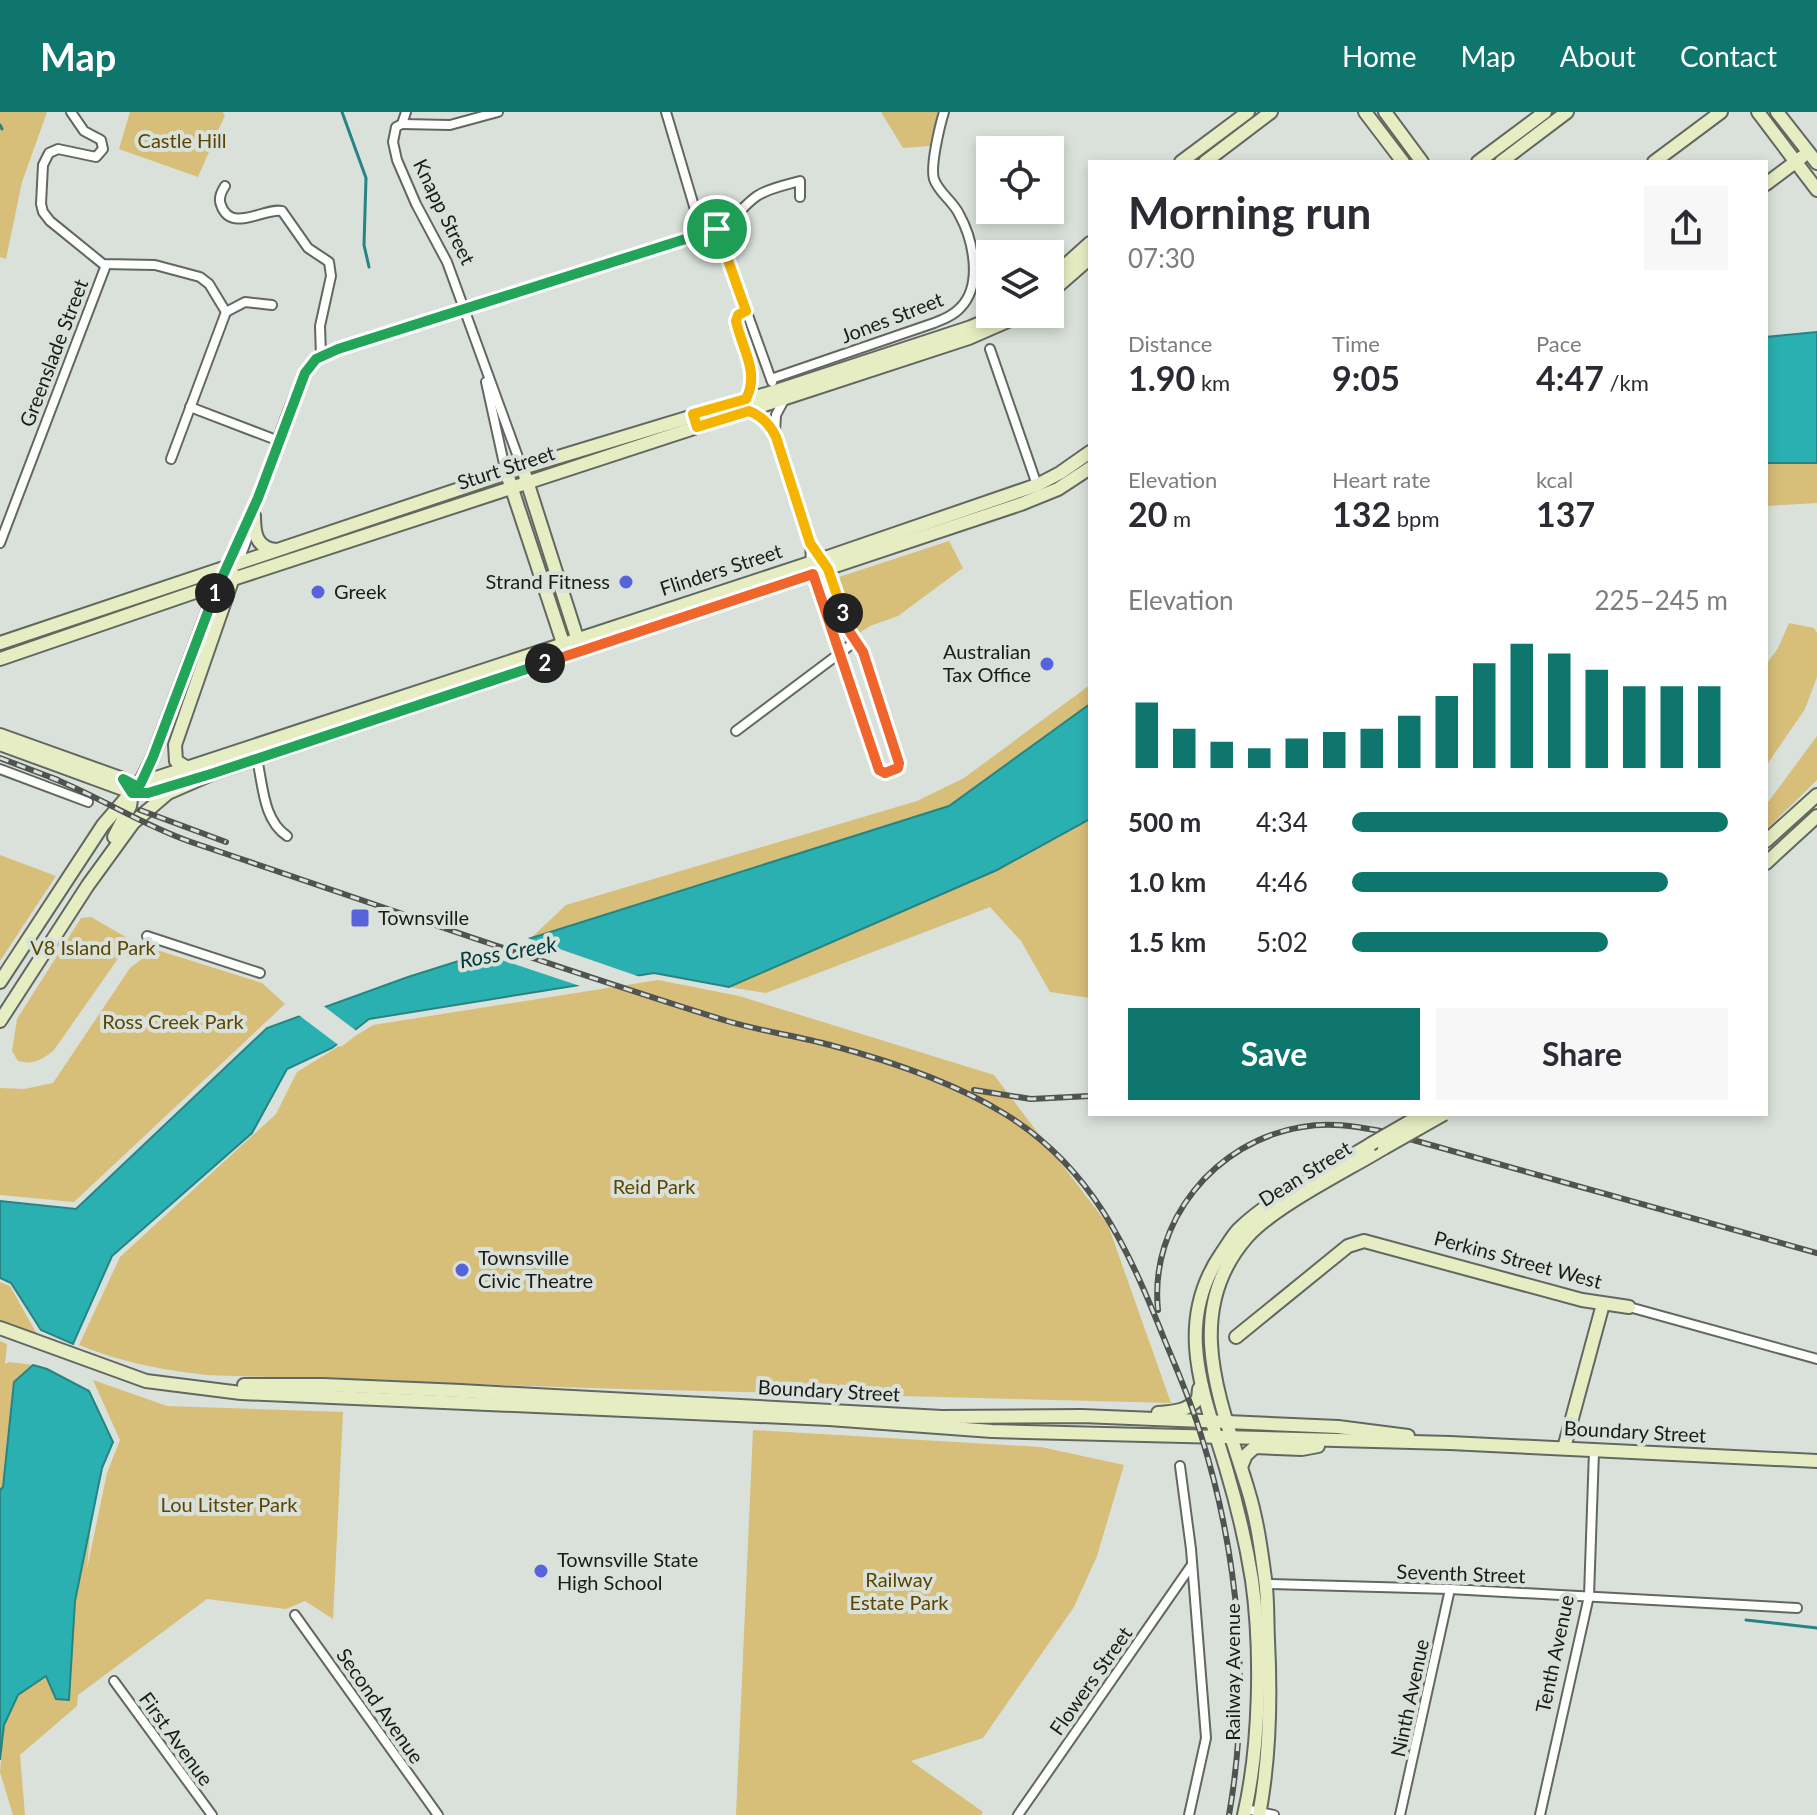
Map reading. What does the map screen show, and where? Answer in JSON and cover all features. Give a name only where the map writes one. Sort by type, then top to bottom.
[{"type":"main road","points":[[1184,160],[1248,112]]},
{"type":"main road","points":[[1208,160],[1271,112]]},
{"type":"main road","points":[[1365,112],[1401,160]]},
{"type":"main road","points":[[1385,112],[1421,160]]},
{"type":"main road","points":[[1481,160],[1545,112]]},
{"type":"main road","points":[[1504,160],[1567,112]]},
{"type":"main road","points":[[1657,160],[1721,112]]},
{"type":"main road","points":[[1758,112],[1817,190]]},
{"type":"main road","points":[[1768,183],[1796,162],[1814,154],[1777,112]]},
{"type":"main road","points":[[1064,266],[1088,245]]},
{"type":"main road","points":[[1064,281],[1088,260]]},
{"type":"main road","name":"Sturt Street","points":[[0,643],[506,473],[748,405],[775,385],[976,325]]},
{"type":"main road","name":"Sturt Street","points":[[775,385],[969,338],[992,328]]},
{"type":"main road","name":"Sturt Street","points":[[0,659],[511,488],[695,421]]},
{"type":"main road","name":"Flinders Street","points":[[818,566],[1037,485],[1088,453]]},
{"type":"main road","points":[[522,468],[579,644]]},
{"type":"main road","points":[[1037,485],[1049,488],[1088,469]]},
{"type":"main road","name":"Flinders Street","points":[[88,885],[133,823],[157,800],[189,782],[579,644],[1021,504],[1058,489],[1088,469]]},
{"type":"main road","points":[[506,473],[565,649]]},
{"type":"main road","points":[[521,516],[537,510]]},
{"type":"main road","points":[[254,516],[254,531],[259,543],[276,550]]},
{"type":"main road","points":[[186,767],[176,761],[175,745],[233,579],[231,565]]},
{"type":"main road","points":[[0,1021],[88,885],[127,814],[135,790],[153,757],[218,584],[231,565]]},
{"type":"main road","points":[[185,595],[202,604],[204,621]]},
{"type":"main road","name":"Flinders Street","points":[[135,790],[186,767],[565,649]]},
{"type":"main road","points":[[0,735],[123,779],[135,790]]},
{"type":"main road","points":[[0,744],[97,779],[148,793],[214,773]]},
{"type":"main road","points":[[97,779],[114,791],[116,801],[113,812]]},
{"type":"main road","points":[[0,982],[113,812],[135,790]]},
{"type":"main road","points":[[1768,839],[1817,795]]},
{"type":"main road","points":[[1768,861],[1817,816]]},
{"type":"main road","name":"Dean Street","points":[[1215,1437],[1199,1378],[1195,1337],[1201,1293],[1211,1269],[1238,1230],[1273,1204],[1420,1116]]},
{"type":"main road","name":"Dean Street","points":[[1232,1437],[1213,1373],[1210,1339],[1218,1289],[1232,1261],[1248,1237],[1279,1212],[1440,1116]]},
{"type":"main road","name":"Perkins Street West","points":[[1236,1337],[1348,1246],[1364,1241],[1603,1304],[1629,1307]]},
{"type":"main road","points":[[1564,1448],[1603,1304]]},
{"type":"main road","name":"Boundary Street","points":[[0,1328],[146,1381],[205,1389],[829,1419],[992,1431],[1450,1443],[1817,1461]]},
{"type":"main road","points":[[1095,1417],[1183,1410],[1198,1399],[1199,1378]]},
{"type":"main road","name":"Boundary Street","points":[[205,1389],[241,1385],[337,1386],[942,1417],[1095,1417],[1227,1422],[1338,1427],[1450,1443]]},
{"type":"main road","name":"Railway Avenue","points":[[1215,1437],[1240,1519],[1252,1584],[1256,1697],[1245,1812]]},
{"type":"main road","name":"Railway Avenue","points":[[1232,1437],[1259,1538],[1266,1584],[1270,1695],[1264,1814]]},
{"type":"main road","points":[[1241,1467],[1246,1455],[1255,1447],[1302,1449],[1345,1441]]},
{"type":"street","points":[[71,112],[84,131],[101,140],[103,149],[96,157],[62,149],[49,153],[43,165],[43,212],[85,252],[106,265],[155,265],[198,276],[209,284],[226,312]]},
{"type":"street","name":"Knapp Street","points":[[406,112],[402,124],[395,128],[393,138],[397,160],[416,204],[442,250],[522,468]]},
{"type":"street","points":[[402,124],[450,125],[498,112]]},
{"type":"street","points":[[666,112],[702,233]]},
{"type":"street","name":"Jones Street","points":[[775,385],[926,326],[956,312],[966,302],[972,286],[971,245],[958,212],[933,175],[937,138],[944,112]]},
{"type":"street","points":[[231,565],[305,373],[321,356],[717,229],[730,222],[759,194],[772,189],[800,181],[800,197]]},
{"type":"street","points":[[225,186],[220,203],[230,217],[250,218],[280,210],[286,214],[308,248],[329,262],[331,276],[320,326],[321,356]]},
{"type":"street","points":[[717,229],[775,385],[776,437]]},
{"type":"street","name":"Greenslade Street","points":[[0,543],[106,265]]},
{"type":"street","points":[[171,459],[226,312],[245,302],[272,305]]},
{"type":"street","points":[[746,311],[738,315],[736,321],[752,373],[748,405],[766,421],[776,437],[818,566],[839,652],[879,770],[883,773],[897,768],[899,763],[863,652],[849,631],[818,566]]},
{"type":"street","points":[[990,349],[1037,485]]},
{"type":"street","name":"Knapp Street","points":[[484,366],[506,473]]},
{"type":"street","points":[[752,373],[775,385]]},
{"type":"street","points":[[190,407],[279,441]]},
{"type":"street","points":[[499,444],[511,439]]},
{"type":"street","points":[[231,565],[254,516],[258,498]]},
{"type":"street","points":[[736,731],[856,641]]},
{"type":"street","points":[[257,759],[271,819],[277,829],[287,836]]},
{"type":"street","points":[[0,769],[88,802]]},
{"type":"street","points":[[147,936],[260,973]]},
{"type":"street","name":"Perkins Street West","points":[[1629,1307],[1817,1359]]},
{"type":"street","name":"Tenth Avenue","points":[[1540,1815],[1589,1596],[1594,1451]]},
{"type":"street","name":"Railway Avenue","points":[[1180,1466],[1191,1549],[1206,1738],[1189,1815]]},
{"type":"street","name":"Flowers Street","points":[[1018,1815],[1191,1566]]},
{"type":"street","name":"Seventh Street","points":[[1266,1584],[1450,1589],[1797,1608]]},
{"type":"street","name":"Ninth Avenue","points":[[1400,1815],[1450,1589]]},
{"type":"street","name":"Second Avenue","points":[[295,1615],[438,1815]]},
{"type":"street","name":"First Avenue","points":[[114,1681],[212,1815]]},
{"type":"street","points":[[1245,1812],[1264,1814]]},
{"type":"green space","points":[[0,112],[47,112],[22,182],[6,259],[0,257]]},
{"type":"green space","name":"Castle Hill","points":[[130,112],[222,112],[225,115],[198,177],[119,149]]},
{"type":"green space","points":[[881,112],[938,112],[930,146],[903,148]]},
{"type":"green space","points":[[1768,463],[1817,463],[1817,503],[1768,506]]},
{"type":"green space","points":[[949,541],[963,568],[898,616],[870,626],[856,635],[836,578]]},
{"type":"green space","points":[[1789,623],[1814,628],[1817,633],[1817,677],[1805,709],[1768,763],[1768,662]]},
{"type":"green space","points":[[1088,686],[1088,705],[949,806],[532,937],[566,905],[917,801],[964,778]]},
{"type":"green space","points":[[1817,736],[1817,780],[1768,828],[1768,802]]},
{"type":"green space","points":[[1088,820],[1088,998],[1050,992],[1021,941],[990,907],[766,993],[729,987],[997,870]]},
{"type":"green space","points":[[0,855],[56,876],[0,961]]},
{"type":"green space","name":"V8 Island Park","points":[[91,917],[131,940],[54,1050],[37,1061],[18,1061],[12,1051],[17,1019],[81,918]]},
{"type":"green space","name":"Ross Creek Park","points":[[160,951],[262,983],[285,1004],[74,1202],[0,1195],[0,1088],[24,1089],[53,1083],[130,968],[151,952]]},
{"type":"green space","name":"Reid Park","points":[[658,980],[739,996],[994,1075],[1108,1225],[1171,1403],[206,1375],[141,1364],[79,1345],[120,1257],[276,1114],[297,1072],[373,1025]]},
{"type":"green space","points":[[0,1282],[10,1286],[38,1336],[0,1320]]},
{"type":"green space","points":[[0,1341],[7,1344],[5,1364],[33,1365],[14,1382],[3,1487],[0,1490]]},
{"type":"green space","name":"Lou Litster Park","points":[[93,1380],[167,1406],[343,1412],[333,1619],[305,1601],[286,1609],[207,1599],[78,1695],[77,1706],[20,1755],[25,1815],[13,1815],[0,1772],[4,1725],[18,1695],[46,1675],[69,1699],[75,1601],[91,1522],[87,1569],[107,1473],[120,1440]]},
{"type":"green space","name":"Railway Estate Park","points":[[753,1430],[1041,1447],[1124,1465],[1097,1556],[1074,1607],[983,1738],[911,1761],[983,1812],[981,1815],[736,1815]]},
{"type":"water","points":[[1817,332],[1817,463],[1768,463],[1768,337]]},
{"type":"water","name":"Ross Creek","points":[[1088,705],[1088,820],[997,870],[729,987],[654,973],[369,1019],[332,1048],[287,1069],[252,1133],[112,1256],[73,1344],[41,1330],[11,1283],[0,1278],[0,1201],[76,1209],[267,1028],[408,977],[949,806]]},
{"type":"water","points":[[33,1365],[89,1391],[113,1442],[102,1468],[75,1601],[69,1700],[56,1699],[46,1676],[18,1695],[4,1725],[0,1760],[0,1490],[3,1487],[14,1382]]},
{"type":"pier","points":[[522,936],[646,979],[586,988],[475,951]]},
{"type":"pier","points":[[321,1004],[359,1033],[341,1047],[296,1013]]},
{"type":"waterway","points":[[342,112],[366,178],[364,245],[369,267]]},
{"type":"waterway","points":[[0,125],[2,129]]},
{"type":"waterway","points":[[1746,1620],[1817,1628]]},
{"type":"railway","points":[[0,758],[58,780]]},
{"type":"railway","points":[[50,777],[191,842],[525,956],[740,1025],[817,1042],[897,1065],[965,1092],[1035,1135],[1061,1158],[1083,1184],[1120,1240],[1149,1303],[1201,1435],[1224,1528],[1238,1624],[1239,1720],[1229,1815]]},
{"type":"railway","points":[[140,810],[226,842]]},
{"type":"railway","points":[[974,1090],[1031,1099],[1088,1096]]},
{"type":"railway","points":[[1158,1310],[1158,1277],[1164,1246],[1177,1217],[1194,1191],[1216,1168],[1242,1149],[1270,1135],[1322,1125],[1381,1131],[1817,1253]]},
{"type":"place","name":"Strand Fitness","points":[[626,582]]},
{"type":"place","name":"Greek","points":[[318,592]]},
{"type":"place","name":"Australian Tax Office","points":[[1047,664]]},
{"type":"place","name":"Townsville","points":[[360,918]]},
{"type":"place","name":"Townsville Civic Theatre","points":[[462,1270]]},
{"type":"place","name":"Townsville State High School","points":[[541,1571]]},
{"type":"route","points":[[717,229],[746,311],[737,316],[736,321],[753,383],[746,399],[693,414],[697,427],[749,411],[762,418],[774,432],[810,543],[828,569],[849,631],[863,652],[899,763],[898,768],[885,773],[879,770],[813,574],[214,773],[148,793],[132,793],[123,779],[138,787],[153,757],[225,567],[258,498],[300,386],[316,359],[338,349],[603,263],[717,229]]}]
